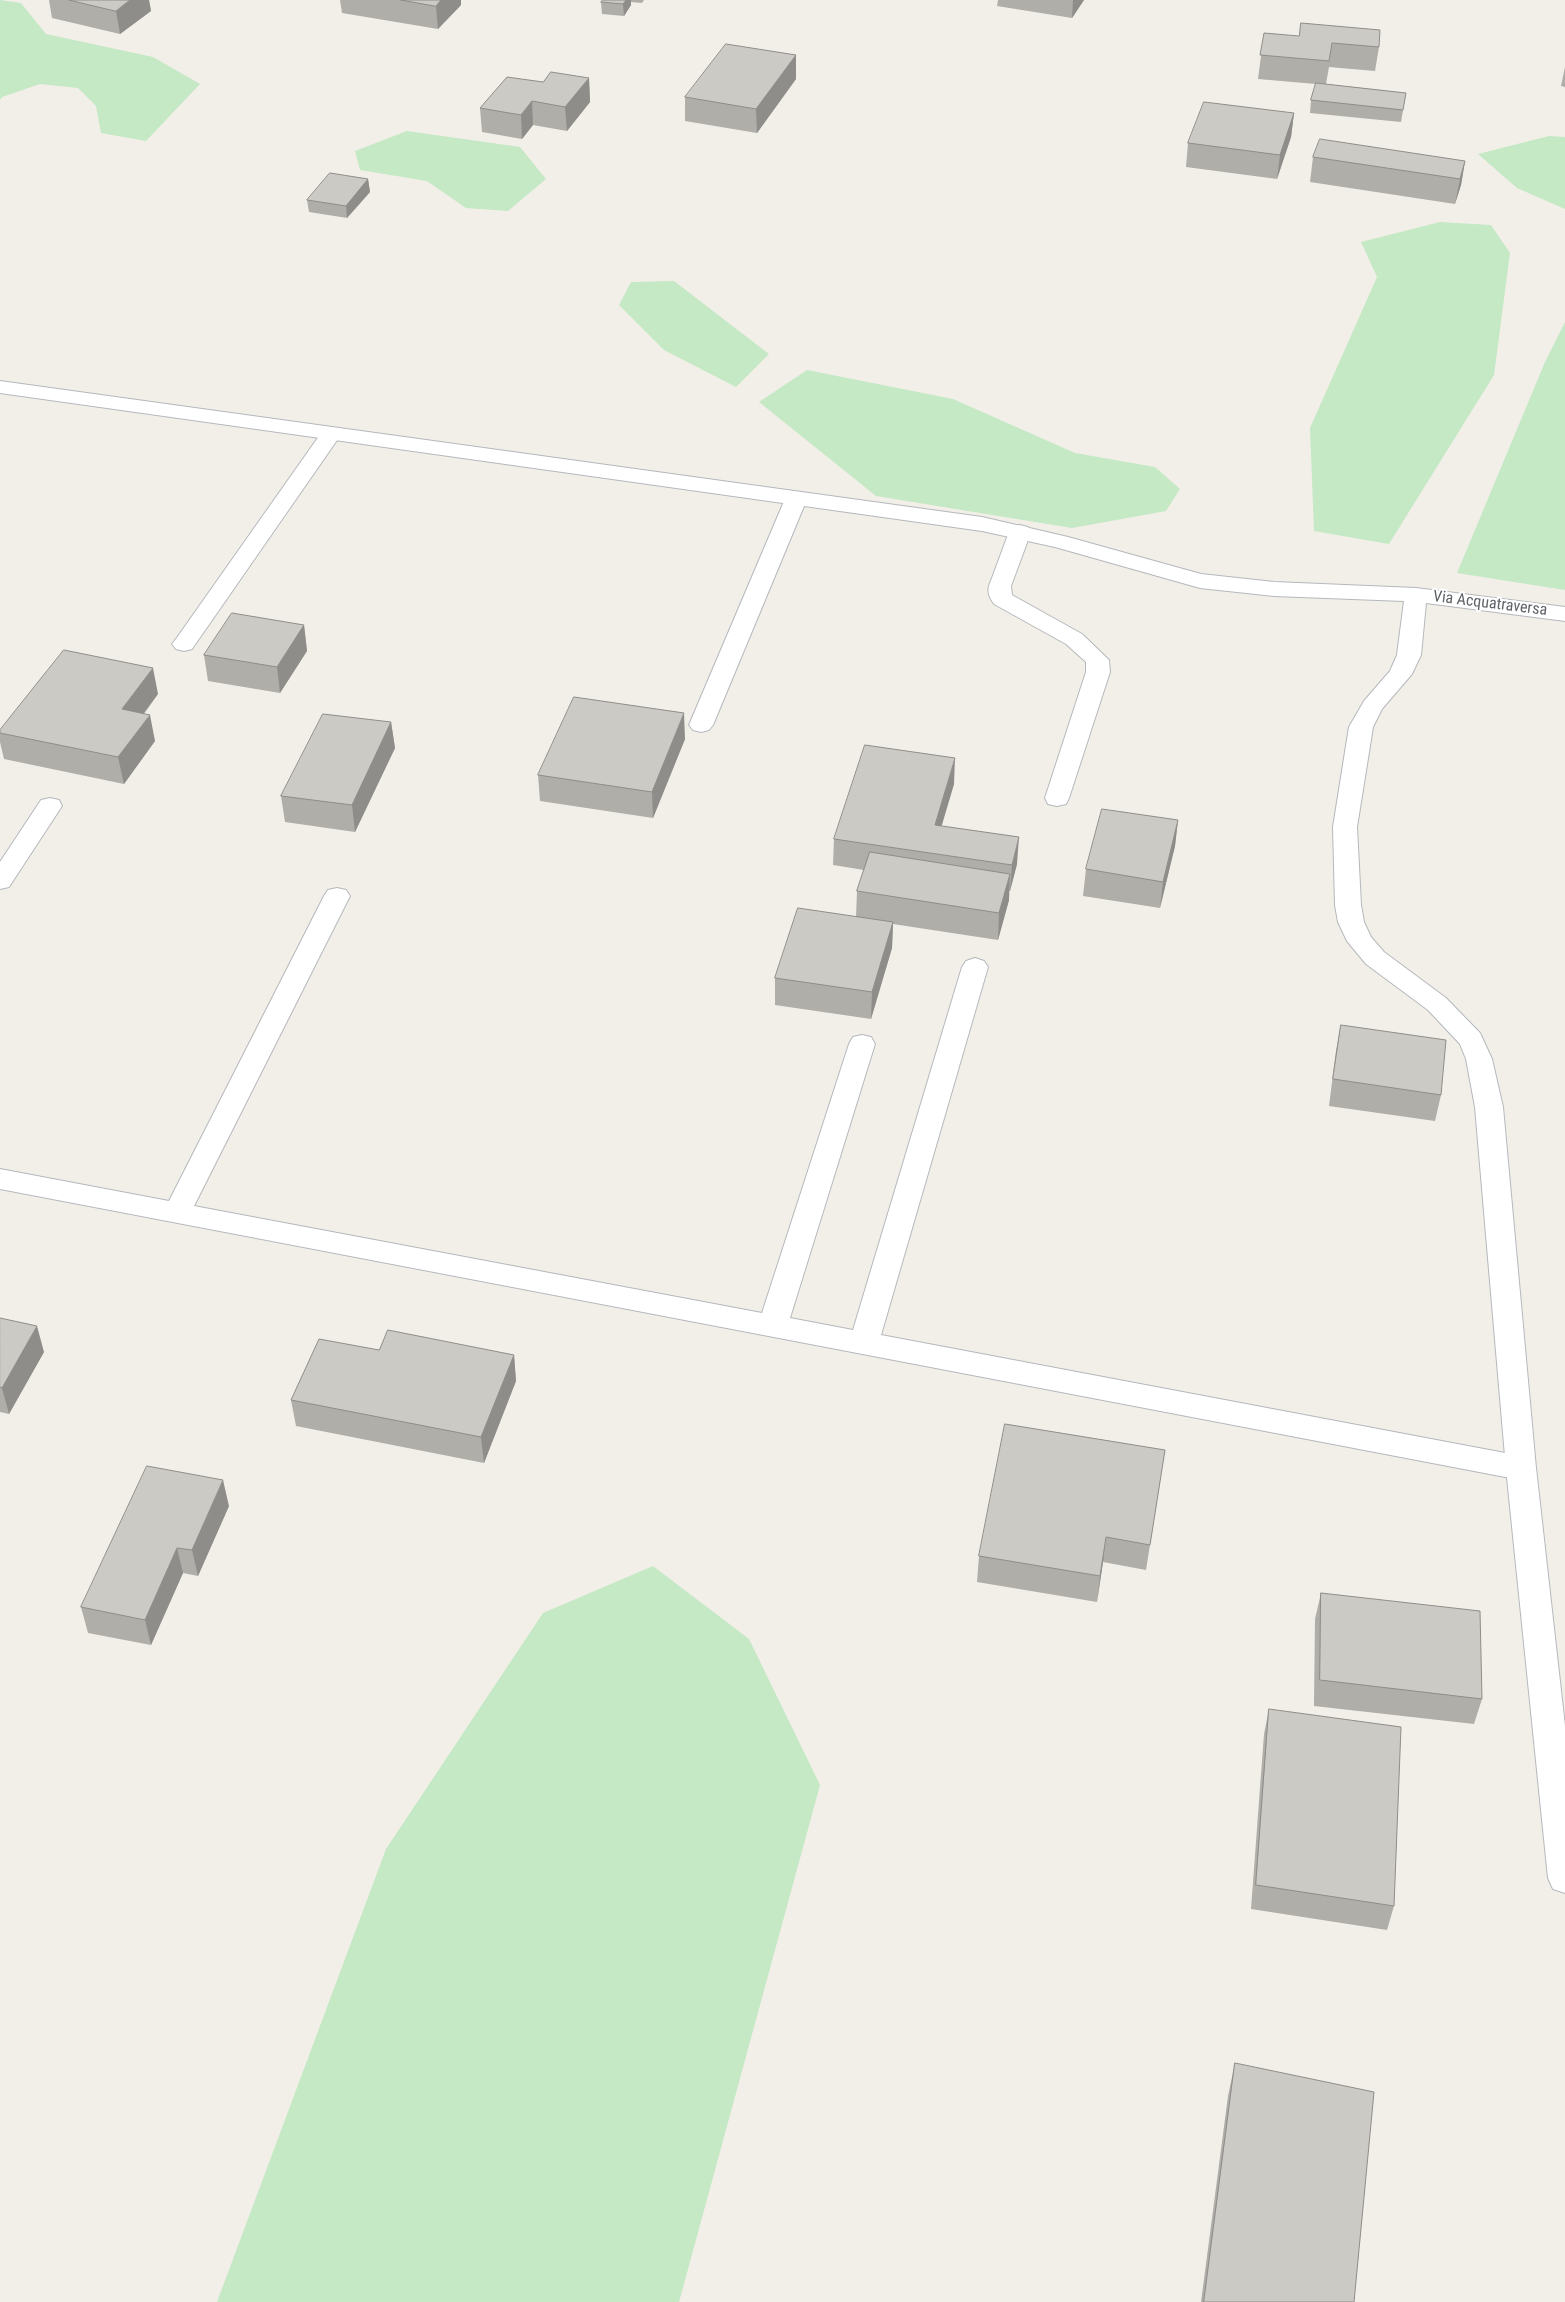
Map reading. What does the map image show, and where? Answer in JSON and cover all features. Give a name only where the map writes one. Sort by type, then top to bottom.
[{"type":"street","name":"Via Acquatraversa","points":[[0,387],[982,524],[1020,532],[1200,581],[1274,589],[1416,595],[1565,614]]},
{"type":"street","points":[[184,644],[331,433]]},
{"type":"street","points":[[701,725],[796,499]]},
{"type":"street","points":[[1020,532],[1000,586],[999,592],[1002,599],[1074,639],[1097,660],[1098,672],[1057,798]]},
{"type":"street","points":[[1416,595],[1409,655],[1400,674],[1372,706],[1361,727],[1345,827],[1348,905],[1351,922],[1365,946],[1375,958],[1419,989],[1453,1020],[1471,1040],[1479,1059],[1489,1107],[1521,1468],[1565,1878]]},
{"type":"street","points":[[0,881],[50,806]]},
{"type":"street","points":[[177,1212],[337,896]]},
{"type":"street","points":[[864,1343],[975,966]]},
{"type":"street","points":[[773,1325],[862,1044]]},
{"type":"street","points":[[0,1179],[1521,1468]]},
{"type":"green space","points":[[0,0],[21,3],[46,34],[153,57],[200,84],[146,141],[101,133],[96,106],[78,88],[40,84],[2,97],[0,100]]},
{"type":"green space","points":[[407,131],[520,147],[546,179],[508,211],[466,208],[427,181],[360,170],[355,151]]},
{"type":"green space","points":[[1549,136],[1565,137],[1565,209],[1517,188],[1478,154]]},
{"type":"green space","points":[[1440,222],[1491,225],[1510,253],[1494,375],[1389,544],[1314,531],[1310,428],[1377,277],[1361,242]]},
{"type":"green space","points":[[674,281],[769,354],[736,387],[664,350],[619,305],[631,282]]},
{"type":"green space","points":[[1565,322],[1565,590],[1457,573],[1545,362]]},
{"type":"green space","points":[[807,370],[953,399],[1075,453],[1155,467],[1180,489],[1166,511],[1072,528],[876,496],[759,402]]},
{"type":"green space","points":[[653,1566],[749,1639],[820,1785],[679,2302],[217,2302],[386,1849],[543,1613]]},
{"type":"building","points":[[69,0],[130,0],[116,11]]},
{"type":"building","points":[[401,0],[441,0],[436,6]]},
{"type":"building","points":[[603,0],[626,0],[623,4],[601,2]]},
{"type":"building","points":[[1301,23],[1380,30],[1379,47],[1332,43],[1329,61],[1260,55],[1264,33],[1299,36]]},
{"type":"building","points":[[726,44],[796,55],[756,109],[685,97]]},
{"type":"building","points":[[551,72],[589,78],[565,107],[532,101],[521,115],[480,108],[507,77],[543,82]]},
{"type":"building","points":[[1316,83],[1406,93],[1403,110],[1311,100]]},
{"type":"building","points":[[1204,102],[1294,113],[1280,155],[1188,143]]},
{"type":"building","points":[[1320,139],[1465,161],[1460,179],[1313,157]]},
{"type":"building","points":[[330,173],[368,179],[346,206],[307,200]]},
{"type":"building","points":[[232,613],[304,625],[277,667],[204,655]]},
{"type":"building","points":[[64,650],[153,668],[122,709],[150,715],[118,757],[0,733],[0,730]]},
{"type":"building","points":[[574,697],[684,713],[652,792],[538,775]]},
{"type":"building","points":[[323,714],[391,722],[352,805],[281,796]]},
{"type":"building","points":[[865,745],[955,758],[935,825],[1019,837],[1012,865],[834,839]]},
{"type":"building","points":[[1102,809],[1178,820],[1163,882],[1086,869]]},
{"type":"building","points":[[870,852],[1010,874],[999,913],[857,891]]},
{"type":"building","points":[[798,908],[893,922],[872,992],[775,978]]},
{"type":"building","points":[[1341,1025],[1446,1040],[1441,1095],[1333,1079]]},
{"type":"building","points":[[0,1318],[37,1326],[2,1388],[0,1387]]},
{"type":"building","points":[[388,1330],[514,1355],[481,1437],[291,1400],[319,1339],[379,1350]]},
{"type":"building","points":[[1005,1424],[1165,1450],[1150,1545],[1106,1537],[1100,1576],[979,1556]]},
{"type":"building","points":[[147,1466],[223,1480],[192,1550],[177,1548],[145,1620],[81,1607]]},
{"type":"building","points":[[1321,1593],[1480,1611],[1482,1699],[1320,1680]]},
{"type":"building","points":[[1269,1709],[1401,1727],[1394,1906],[1256,1885]]},
{"type":"building","points":[[1235,2063],[1374,2092],[1354,2302],[1204,2302]]}]
